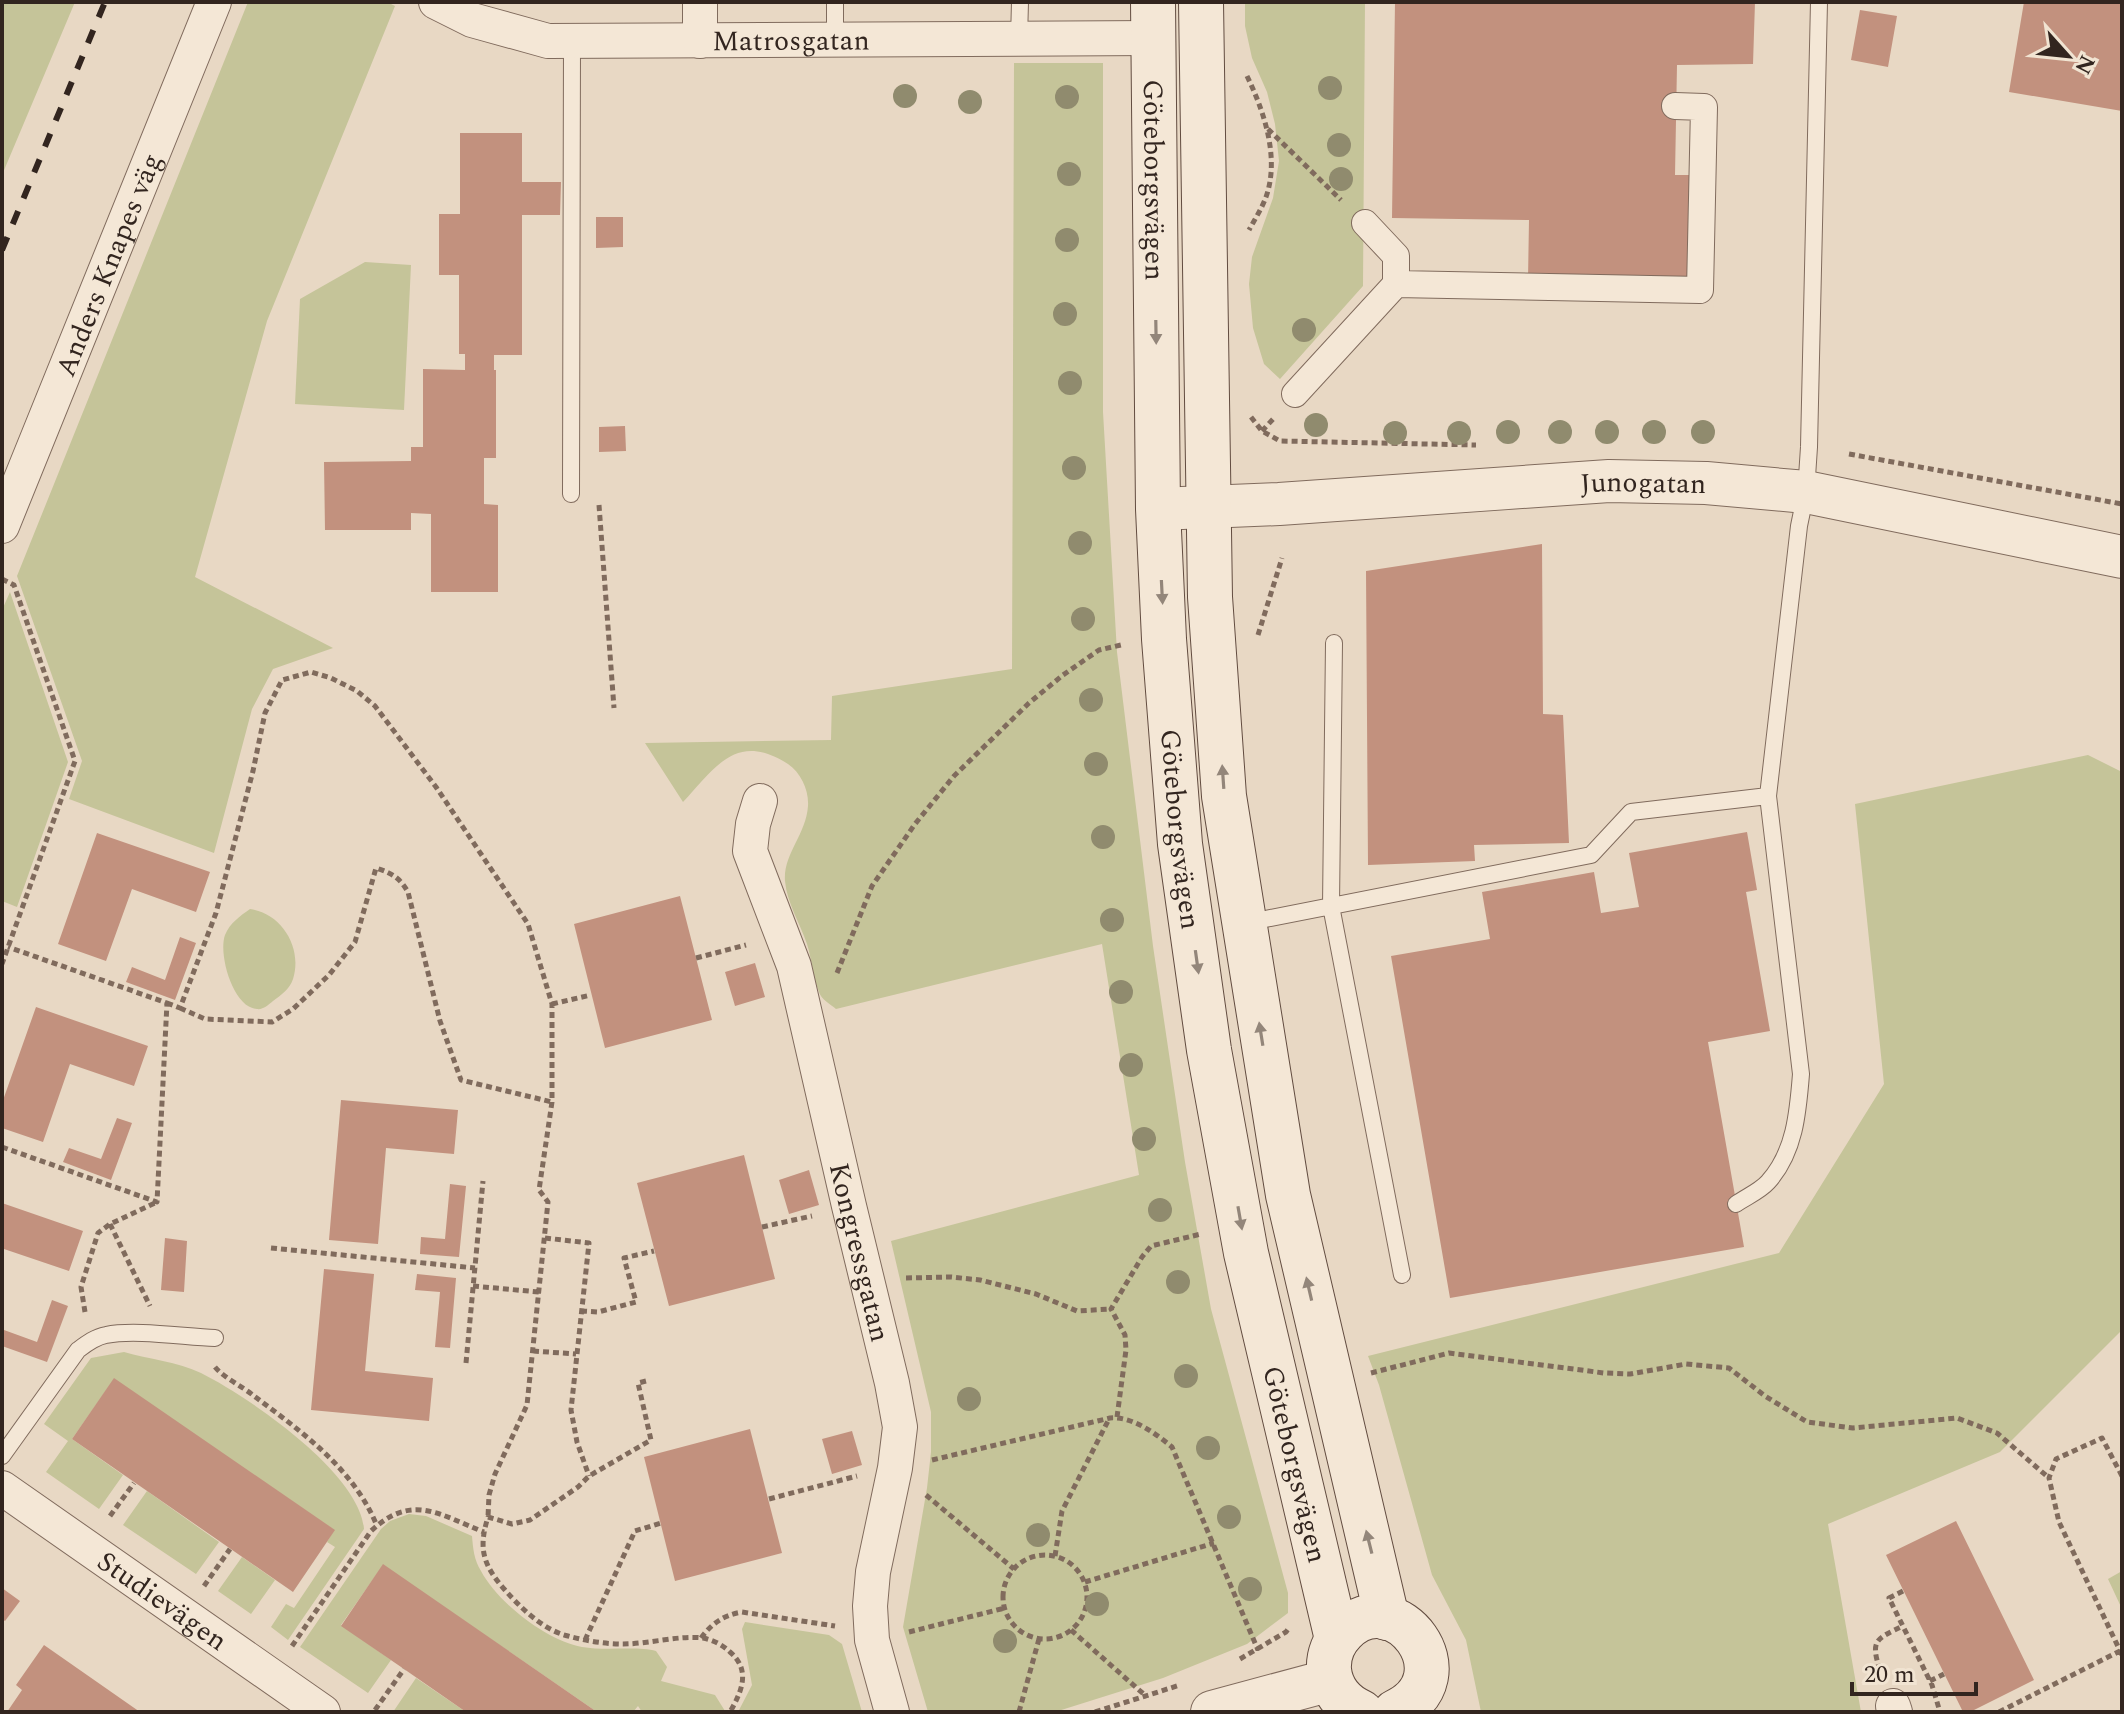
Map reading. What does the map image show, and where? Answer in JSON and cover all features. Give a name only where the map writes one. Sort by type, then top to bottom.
[{"type":"main road","name":"Göteborgsvägen","points":[[1201,2],[1210,597],[1224,796],[1288,1195],[1387,1618]]},
{"type":"main road","name":"Göteborgsvägen","points":[[1153,20],[1158,509],[1164,639],[1180,844],[1209,1050],[1246,1253],[1343,1701],[1361,1712]]},
{"type":"main road","points":[[1334,1660],[1345,1630],[1362,1620],[1387,1618],[1411,1630],[1422,1644],[1427,1669],[1411,1706]]},
{"type":"street","name":"Anders Knapes väg","points":[[2,526],[214,2]]},
{"type":"street","name":"Matrosgatan","points":[[436,2],[472,20],[548,41],[1019,39],[1153,20]]},
{"type":"street","points":[[700,2],[700,41]]},
{"type":"street","points":[[1396,284],[1700,290],[1704,107],[1675,106]]},
{"type":"street","points":[[1295,394],[1396,284],[1396,256],[1365,223]]},
{"type":"street","name":"Junogatan","points":[[1158,509],[1609,481],[1706,483],[1806,492],[2122,557]]},
{"type":"street","name":"Kongressgatan","points":[[760,801],[750,851],[794,966],[900,1427],[895,1468],[873,1572],[870,1606],[872,1640],[892,1712]]},
{"type":"street","name":"Studievägen","points":[[2,1488],[323,1712]]},
{"type":"street","points":[[1212,1712],[1334,1660]]},
{"type":"lane","points":[[835,2],[835,40]]},
{"type":"lane","points":[[1019,39],[1020,2]]},
{"type":"lane","points":[[1736,1204],[1767,1183],[1790,1148],[1798,1113],[1801,1074],[1768,796],[1799,526],[1806,492],[1819,2]]},
{"type":"lane","points":[[571,494],[572,41]]},
{"type":"lane","points":[[1334,643],[1331,906],[1402,1275]]},
{"type":"lane","points":[[1243,923],[1591,855],[1631,812],[1768,796]]},
{"type":"lane","points":[[2,1456],[78,1350],[91,1341],[104,1335],[120,1334],[215,1338]]},
{"type":"path","points":[[1267,128],[1365,223]]},
{"type":"path","points":[[598,492],[614,708]]},
{"type":"path","points":[[2,579],[14,585],[75,761],[2,964]]},
{"type":"path","points":[[836,975],[872,886],[915,824],[954,776],[1029,703],[1063,675],[1099,650],[1130,643]]},
{"type":"path","points":[[180,1008],[216,913],[265,713],[282,680],[311,672],[357,691],[375,706],[436,787],[528,924],[552,1004],[552,1102],[539,1190],[548,1202],[527,1405],[495,1474],[489,1495],[483,1551],[487,1569],[517,1603],[541,1623],[563,1635],[622,1644],[701,1638],[726,1648],[743,1669],[743,1683],[730,1712]]},
{"type":"path","points":[[8,947],[205,1019],[272,1022],[293,1009],[337,967],[355,942],[376,868],[391,872],[402,881],[408,892],[440,1021],[461,1080],[552,1102]]},
{"type":"path","points":[[696,958],[758,942]]},
{"type":"path","points":[[552,1004],[591,995]]},
{"type":"path","points":[[157,1202],[167,1003]]},
{"type":"path","points":[[2,1147],[157,1202]]},
{"type":"path","points":[[466,1363],[483,1181]]},
{"type":"path","points":[[91,1341],[81,1287],[98,1233],[157,1202]]},
{"type":"path","points":[[762,1227],[826,1213]]},
{"type":"path","points":[[110,1224],[165,1336]]},
{"type":"path","points":[[1111,1309],[1151,1246],[1208,1232]]},
{"type":"path","points":[[545,1238],[589,1243],[571,1410],[577,1442],[589,1476]]},
{"type":"path","points":[[271,1248],[475,1268]]},
{"type":"path","points":[[581,1311],[598,1312],[636,1302],[624,1258],[654,1251]]},
{"type":"path","points":[[894,1279],[980,1280],[1036,1294],[1077,1311],[1111,1309]]},
{"type":"path","points":[[473,1286],[539,1292]]},
{"type":"path","points":[[1055,1556],[1062,1511],[1114,1417],[1126,1350],[1125,1335],[1111,1309]]},
{"type":"path","points":[[215,1338],[215,1369],[318,1446],[354,1486],[377,1526]]},
{"type":"path","points":[[533,1351],[576,1354]]},
{"type":"path","points":[[1361,1375],[1449,1353],[1604,1373],[1630,1374],[1686,1364],[1729,1368],[1765,1396],[1807,1422],[1853,1428],[1957,1418],[1997,1433],[2049,1478]]},
{"type":"path","points":[[488,1517],[512,1524],[530,1520],[589,1476],[651,1440],[638,1383],[646,1381]]},
{"type":"path","points":[[923,1463],[1114,1417],[1157,1435],[1172,1447],[1257,1648]]},
{"type":"path","points":[[1999,1712],[2121,1653],[2059,1522],[2049,1478],[2056,1459],[2102,1438],[2122,1476]]},
{"type":"path","points":[[769,1499],[870,1472]]},
{"type":"path","points":[[105,1524],[134,1483]]},
{"type":"path","points":[[918,1487],[1014,1569]]},
{"type":"path","points":[[289,1650],[386,1517],[409,1508],[425,1510],[484,1532]]},
{"type":"path","points":[[585,1640],[635,1531],[661,1523]]},
{"type":"path","points":[[1085,1582],[1214,1543]]},
{"type":"path","points":[[202,1590],[230,1549]]},
{"type":"path","points":[[1042,1555],[1055,1556],[1078,1569],[1088,1596],[1078,1623],[1054,1638],[1039,1639],[1025,1634],[1014,1625],[1005,1608],[1004,1588],[1014,1569],[1029,1558],[1042,1555]]},
{"type":"path","points":[[1903,1591],[1889,1598],[1930,1681],[1940,1712]]},
{"type":"path","points":[[898,1635],[1005,1608]]},
{"type":"path","points":[[701,1638],[718,1620],[728,1614],[742,1612],[844,1628]]},
{"type":"path","points":[[1071,1630],[1147,1697]]},
{"type":"path","points":[[1019,1712],[1039,1639]]},
{"type":"path","points":[[375,1710],[404,1669]]},
{"type":"path","points":[[1930,1681],[1944,1674]]},
{"type":"green space","points":[[2,2],[75,2],[2,175]]},
{"type":"green space","points":[[248,2],[387,2],[395,6],[267,321],[195,577],[333,648],[273,669],[252,709],[214,853],[69,799],[82,761],[17,576]]},
{"type":"green space","points":[[1245,2],[1365,2],[1363,286],[1280,379],[1264,364],[1253,328],[1249,284],[1252,257],[1273,198],[1279,161],[1267,92],[1252,58],[1245,26]]},
{"type":"green space","points":[[1014,63],[1103,63],[1103,412],[1117,652],[1153,946],[1185,1162],[1211,1309],[1288,1593],[1288,1613],[1247,1644],[1163,1678],[1055,1712],[928,1712],[903,1627],[927,1488],[931,1412],[891,1241],[1139,1175],[1102,944],[836,1009],[819,992],[807,944],[786,889],[787,862],[808,806],[806,788],[800,777],[788,764],[770,755],[741,752],[717,766],[683,802],[645,743],[831,740],[832,696],[1012,669]]},
{"type":"green space","points":[[365,262],[411,265],[404,410],[295,404],[300,299]]},
{"type":"green space","points":[[10,592],[68,762],[17,907],[2,901],[2,610]]},
{"type":"green space","points":[[2088,755],[2122,772],[2122,1330],[2000,1452],[1828,1524],[1861,1712],[1481,1712],[1466,1640],[1432,1575],[1379,1385],[1368,1356],[1779,1253],[1884,1084],[1855,804]]},
{"type":"green space","points":[[250,909],[280,924],[295,955],[290,986],[259,1009],[248,1006],[234,990],[223,944],[227,931]]},
{"type":"green space","points":[[124,1352],[192,1369],[222,1384],[299,1439],[344,1484],[358,1507],[364,1529],[288,1640],[271,1627],[286,1604],[294,1608],[335,1547],[327,1542],[334,1530],[114,1379],[72,1439],[123,1475],[99,1509],[46,1472],[68,1441],[44,1424],[91,1358]]},
{"type":"green space","points":[[147,1491],[219,1542],[196,1574],[123,1525]]},
{"type":"green space","points":[[409,1514],[426,1516],[472,1536],[477,1563],[489,1583],[511,1608],[539,1629],[582,1647],[656,1651],[667,1667],[661,1681],[715,1695],[725,1711],[642,1712],[638,1706],[633,1712],[597,1712],[383,1565],[341,1625],[391,1660],[368,1693],[300,1647],[381,1529],[390,1521]]},
{"type":"green space","points":[[242,1557],[275,1580],[251,1614],[218,1591]]},
{"type":"green space","points":[[2122,1571],[2122,1609],[2108,1579]]},
{"type":"green space","points":[[745,1622],[829,1635],[842,1644],[862,1712],[738,1712],[752,1685],[742,1629]]},
{"type":"green space","points":[[416,1678],[466,1712],[393,1712]]},
{"type":"building","points":[[1395,2],[1755,2],[1753,64],[1677,65],[1675,175],[1693,175],[1691,283],[1528,280],[1529,220],[1392,218]]},
{"type":"building","points":[[2024,2],[2122,2],[2122,111],[2009,92]]},
{"type":"building","points":[[1860,10],[1897,16],[1888,67],[1851,60]]},
{"type":"building","points":[[460,133],[522,133],[522,182],[561,182],[560,215],[522,215],[522,355],[494,355],[496,458],[484,458],[484,504],[498,505],[498,592],[431,592],[431,514],[411,513],[411,530],[325,530],[324,462],[411,461],[411,447],[423,447],[423,369],[465,370],[465,354],[459,354],[459,275],[439,275],[439,214],[460,214]]},
{"type":"building","points":[[596,217],[623,217],[623,247],[596,248]]},
{"type":"building","points":[[625,426],[626,451],[599,452],[599,427]]},
{"type":"building","points":[[1542,544],[1543,714],[1563,715],[1569,843],[1474,845],[1475,861],[1368,865],[1366,571]]},
{"type":"building","points":[[1747,832],[1757,890],[1746,892],[1770,1031],[1708,1042],[1744,1247],[1450,1298],[1391,956],[1490,939],[1482,892],[1594,872],[1601,913],[1639,907],[1629,853]]},
{"type":"building","points":[[97,833],[210,872],[196,912],[132,889],[106,961],[58,944]]},
{"type":"building","points":[[680,896],[712,1020],[605,1048],[574,924]]},
{"type":"building","points":[[180,937],[196,943],[175,1000],[126,982],[132,967],[165,980]]},
{"type":"building","points":[[755,963],[765,997],[735,1006],[725,972]]},
{"type":"building","points":[[36,1007],[148,1046],[134,1086],[70,1064],[43,1142],[2,1128],[2,1103]]},
{"type":"building","points":[[341,1100],[458,1110],[454,1154],[386,1148],[378,1244],[329,1240]]},
{"type":"building","points":[[117,1118],[132,1123],[111,1180],[63,1162],[69,1148],[101,1159]]},
{"type":"building","points":[[744,1155],[775,1279],[669,1306],[637,1183]]},
{"type":"building","points":[[809,1170],[819,1205],[789,1214],[779,1180]]},
{"type":"building","points":[[450,1184],[466,1186],[459,1257],[420,1254],[421,1237],[445,1239]]},
{"type":"building","points":[[2,1203],[83,1231],[69,1271],[4,1249],[2,1255]]},
{"type":"building","points":[[165,1238],[187,1241],[184,1292],[161,1290]]},
{"type":"building","points":[[324,1269],[374,1274],[365,1371],[433,1378],[429,1421],[311,1410]]},
{"type":"building","points":[[417,1274],[456,1278],[450,1348],[435,1347],[440,1292],[415,1290]]},
{"type":"building","points":[[52,1300],[68,1306],[47,1362],[2,1346],[4,1330],[37,1342]]},
{"type":"building","points":[[114,1378],[335,1530],[293,1592],[72,1439]]},
{"type":"building","points":[[750,1429],[782,1553],[675,1581],[644,1457]]},
{"type":"building","points":[[852,1431],[862,1465],[832,1474],[822,1439]]},
{"type":"building","points":[[1956,1521],[2034,1680],[1970,1712],[1963,1712],[1886,1555]]},
{"type":"building","points":[[383,1564],[597,1712],[466,1712],[341,1626]]},
{"type":"building","points":[[2,1588],[20,1601],[5,1621],[2,1619]]},
{"type":"building","points":[[44,1645],[140,1712],[7,1712],[22,1690],[16,1685]]},
{"type":"railway","points":[[2,250],[105,2]]}]
